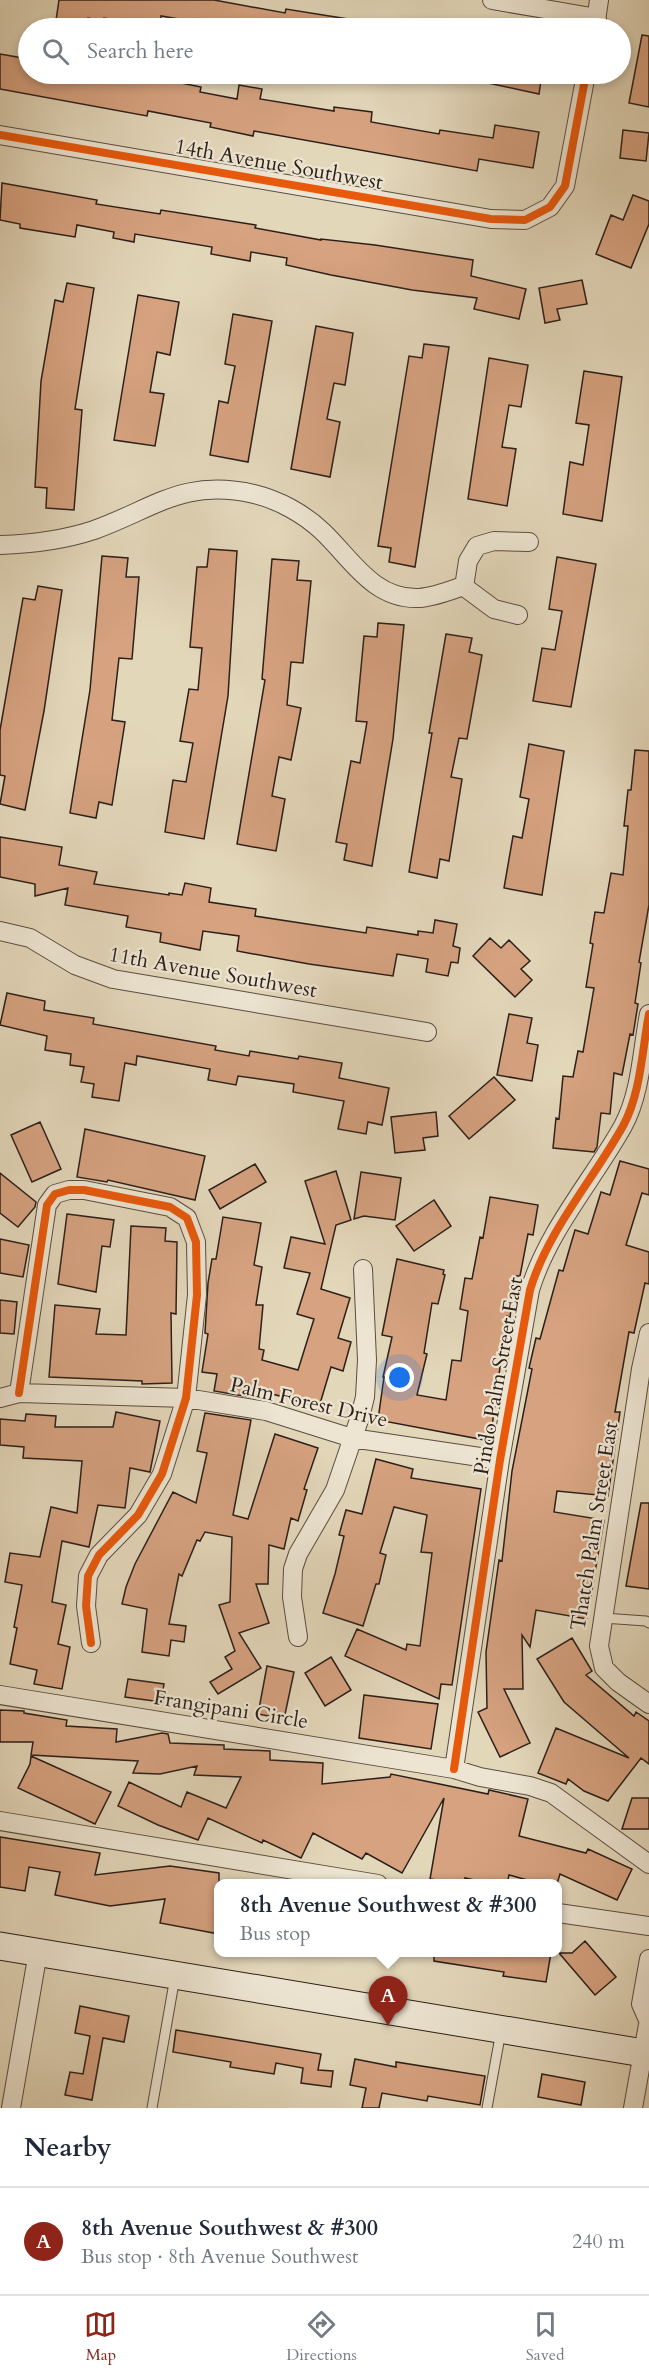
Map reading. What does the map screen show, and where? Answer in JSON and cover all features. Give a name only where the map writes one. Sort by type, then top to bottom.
[{"type":"street","points":[[492,0],[597,15]]},
{"type":"street","name":"14th Avenue Southwest","points":[[0,135],[491,219],[525,220],[550,207],[565,186],[584,84]]},
{"type":"street","points":[[0,545],[38,542],[92,530],[174,495],[195,491],[235,491],[278,502],[308,519],[362,574],[384,591],[406,598],[419,598],[464,587]]},
{"type":"street","points":[[464,587],[468,561],[477,546],[494,541],[529,542]]},
{"type":"street","points":[[464,587],[494,609],[518,615]]},
{"type":"street","name":"11th Avenue Southwest","points":[[0,930],[30,938],[75,965],[113,979],[427,1032]]},
{"type":"street","name":"Pindo Palm Street East","points":[[454,1769],[500,1460],[530,1290],[535,1271],[548,1245],[623,1125],[633,1102],[649,1014]]},
{"type":"street","points":[[19,1393],[47,1205],[55,1194],[69,1190],[84,1190],[170,1207],[187,1218],[196,1242],[197,1295],[186,1398],[162,1474],[138,1515],[99,1555],[88,1576],[86,1606],[91,1643]]},
{"type":"street","points":[[298,1637],[292,1597],[293,1569],[298,1554],[335,1490],[360,1417],[367,1360],[363,1269]]},
{"type":"street","name":"Thatch Palm Street East","points":[[649,1333],[639,1381],[599,1646],[604,1668],[618,1682],[649,1704]]},
{"type":"street","name":"Palm Forest Drive","points":[[0,1398],[19,1393],[186,1398],[266,1411],[352,1438],[500,1460]]},
{"type":"street","name":"Frangipani Circle","points":[[0,1695],[454,1769]]},
{"type":"street","points":[[454,1769],[551,1793],[649,1864]]},
{"type":"street","points":[[0,1821],[348,1879]]},
{"type":"street","points":[[562,1914],[649,1926]]},
{"type":"street","points":[[0,1946],[646,2053]]},
{"type":"street","points":[[11,2108],[38,1952]]},
{"type":"street","points":[[633,2108],[646,2053],[648,2020],[641,2004],[649,1959]]},
{"type":"lane","points":[[603,1618],[649,1623]]},
{"type":"lane","points":[[152,2108],[175,1974]]},
{"type":"lane","points":[[487,2108],[501,2029]]},
{"type":"building","points":[[59,0],[214,0],[285,13],[286,9],[342,18],[172,18],[161,16],[161,18],[56,18]]},
{"type":"building","points":[[642,35],[649,36],[649,107],[629,103]]},
{"type":"building","points":[[0,54],[18,57],[18,84],[186,84],[201,87],[200,92],[237,99],[239,85],[262,89],[260,99],[334,111],[334,107],[372,112],[371,122],[439,134],[440,130],[493,138],[495,125],[539,132],[533,168],[479,159],[477,171],[254,131],[253,136],[210,127],[211,123],[148,111],[147,116],[0,89]]},
{"type":"building","points":[[492,84],[540,84],[539,94]]},
{"type":"building","points":[[623,130],[649,133],[646,161],[620,158]]},
{"type":"building","points":[[2,183],[97,200],[96,204],[160,214],[161,210],[256,225],[255,228],[321,240],[375,245],[473,260],[471,276],[526,289],[519,319],[474,309],[477,298],[412,290],[331,275],[286,265],[287,258],[251,252],[250,261],[211,254],[212,247],[135,234],[134,242],[113,238],[114,232],[77,225],[75,237],[20,228],[20,224],[0,220]]},
{"type":"building","points":[[633,195],[649,201],[649,224],[631,268],[596,254],[611,215],[623,220]]},
{"type":"building","points":[[582,280],[587,304],[557,309],[560,320],[545,323],[539,288]]},
{"type":"building","points":[[67,283],[94,288],[75,409],[82,410],[74,510],[46,508],[47,488],[35,487],[41,381],[55,300],[63,302]]},
{"type":"building","points":[[138,295],[179,302],[170,355],[157,352],[150,392],[164,394],[155,446],[114,440]]},
{"type":"building","points":[[233,314],[272,321],[248,462],[210,455],[219,401],[228,403],[235,366],[225,364]]},
{"type":"building","points":[[316,326],[353,333],[345,385],[334,383],[327,419],[340,422],[330,477],[291,469]]},
{"type":"building","points":[[424,344],[449,347],[415,567],[389,562],[391,548],[378,546],[409,356],[422,358]]},
{"type":"building","points":[[489,358],[528,365],[521,407],[509,405],[502,447],[516,449],[507,506],[468,499]]},
{"type":"building","points":[[584,371],[622,377],[602,521],[563,514],[570,462],[583,465],[589,425],[576,423]]},
{"type":"building","points":[[209,549],[237,551],[228,696],[204,839],[165,832],[173,780],[186,782],[193,743],[180,741],[189,689],[198,690],[202,648],[190,647],[197,567],[207,567]]},
{"type":"building","points":[[102,556],[128,558],[126,577],[139,577],[132,659],[119,658],[112,720],[125,722],[112,805],[99,802],[96,818],[70,813],[90,690]]},
{"type":"building","points":[[557,557],[596,564],[571,707],[533,701],[542,648],[555,650],[562,611],[549,609]]},
{"type":"building","points":[[272,559],[299,561],[297,580],[311,581],[303,663],[291,662],[287,705],[301,708],[291,760],[279,757],[272,796],[285,799],[276,851],[237,844],[265,680],[262,679]]},
{"type":"building","points":[[38,586],[62,590],[44,711],[25,810],[0,804],[5,776],[0,775],[0,730],[23,598],[35,600]]},
{"type":"building","points":[[378,623],[404,625],[393,739],[372,866],[344,860],[347,844],[336,842],[351,761],[360,763],[367,722],[356,721],[364,636],[377,637]]},
{"type":"building","points":[[446,634],[472,638],[469,652],[482,655],[467,739],[459,738],[451,777],[462,779],[449,861],[440,859],[437,878],[409,872]]},
{"type":"building","points":[[529,744],[564,751],[542,895],[504,888],[513,836],[522,838],[529,799],[520,797]]},
{"type":"building","points":[[635,750],[649,751],[649,905],[639,962],[641,963],[635,1003],[638,1004],[633,1035],[630,1034],[622,1075],[614,1073],[610,1114],[601,1113],[597,1147],[594,1152],[553,1148],[556,1118],[559,1119],[563,1076],[573,1077],[578,1051],[583,1052],[594,988],[586,987],[593,944],[590,943],[595,912],[604,913],[611,873],[623,875],[628,826],[624,826]]},
{"type":"building","points":[[0,837],[62,847],[59,865],[97,872],[94,884],[169,895],[169,893],[182,895],[185,883],[211,888],[209,902],[256,909],[255,916],[366,933],[367,927],[418,935],[418,931],[433,933],[435,920],[457,924],[453,946],[460,948],[458,963],[451,962],[448,976],[426,972],[428,959],[397,954],[393,976],[237,951],[239,936],[203,931],[200,950],[160,942],[161,933],[126,927],[128,916],[65,905],[68,888],[35,896],[35,884],[0,877]]},
{"type":"building","points":[[490,938],[501,948],[509,940],[530,961],[521,969],[532,980],[515,997],[473,956]]},
{"type":"building","points":[[7,993],[45,1001],[44,1010],[94,1018],[93,1024],[216,1046],[215,1050],[249,1056],[250,1051],[298,1059],[299,1056],[342,1063],[339,1078],[389,1088],[382,1125],[368,1122],[366,1134],[338,1129],[344,1101],[293,1092],[294,1084],[238,1076],[236,1085],[208,1080],[210,1069],[137,1056],[136,1065],[125,1063],[119,1101],[92,1097],[94,1084],[81,1082],[84,1067],[70,1065],[71,1054],[45,1050],[47,1036],[0,1025]]},
{"type":"building","points":[[509,1014],[532,1018],[527,1043],[538,1045],[532,1081],[497,1075]]},
{"type":"building","points":[[494,1077],[515,1100],[469,1139],[449,1116]]},
{"type":"building","points":[[436,1112],[438,1136],[423,1138],[425,1150],[395,1153],[391,1117]]},
{"type":"building","points":[[40,1122],[61,1169],[32,1182],[11,1135]]},
{"type":"building","points":[[85,1129],[205,1156],[195,1200],[108,1180],[107,1182],[77,1177]]},
{"type":"building","points":[[620,1161],[649,1169],[649,1195],[642,1193],[626,1245],[649,1252],[649,1284],[645,1283],[634,1333],[629,1332],[615,1412],[620,1412],[608,1496],[557,1491],[554,1512],[604,1520],[587,1619],[536,1610],[530,1647],[522,1635],[523,1689],[504,1689],[530,1743],[500,1757],[478,1712],[487,1708],[486,1652],[499,1560],[502,1561],[512,1471],[532,1369],[529,1368],[536,1338],[540,1339],[559,1270],[563,1271],[575,1230],[588,1234],[601,1192],[610,1195]]},
{"type":"building","points":[[255,1164],[266,1182],[220,1209],[209,1190]]},
{"type":"building","points":[[336,1171],[351,1220],[336,1225],[321,1289],[350,1298],[338,1338],[351,1342],[343,1371],[331,1367],[319,1407],[258,1390],[255,1398],[214,1391],[217,1374],[202,1372],[208,1334],[205,1333],[208,1283],[212,1259],[216,1259],[223,1217],[261,1223],[254,1265],[262,1267],[256,1305],[263,1305],[259,1349],[264,1350],[262,1360],[298,1370],[314,1319],[297,1314],[310,1273],[284,1268],[291,1237],[325,1244],[305,1181]]},
{"type":"building","points":[[361,1172],[401,1178],[395,1220],[364,1216],[354,1219]]},
{"type":"building","points":[[0,1173],[36,1202],[35,1207],[18,1227],[0,1213]]},
{"type":"building","points":[[490,1197],[538,1205],[533,1235],[528,1234],[520,1276],[516,1276],[510,1317],[507,1316],[490,1441],[378,1420],[383,1377],[392,1337],[382,1335],[397,1259],[444,1270],[445,1275],[438,1304],[432,1303],[424,1353],[427,1354],[417,1395],[446,1400],[452,1360],[461,1361],[468,1311],[460,1309],[465,1278],[472,1279],[480,1237],[483,1238]]},
{"type":"building","points":[[434,1200],[451,1226],[414,1251],[396,1226]]},
{"type":"building","points":[[67,1214],[114,1220],[110,1247],[102,1246],[96,1292],[58,1284]]},
{"type":"building","points":[[131,1226],[166,1228],[165,1241],[177,1242],[176,1314],[171,1313],[172,1383],[142,1384],[142,1381],[49,1377],[55,1305],[100,1309],[96,1334],[126,1335]]},
{"type":"building","points":[[0,1239],[29,1245],[23,1277],[0,1273]]},
{"type":"building","points":[[0,1300],[17,1302],[14,1334],[0,1333]]},
{"type":"building","points":[[116,1412],[160,1421],[150,1472],[130,1468],[125,1508],[98,1505],[89,1547],[62,1541],[52,1602],[66,1605],[58,1644],[70,1647],[62,1689],[34,1684],[37,1670],[10,1664],[22,1585],[5,1582],[10,1553],[40,1557],[51,1507],[77,1513],[82,1461],[23,1458],[24,1447],[0,1445],[0,1419],[25,1421],[26,1414],[56,1416],[55,1427],[113,1427]]},
{"type":"building","points":[[205,1413],[251,1420],[233,1515],[248,1519],[275,1434],[318,1448],[304,1489],[307,1490],[298,1521],[291,1518],[284,1549],[269,1545],[268,1584],[256,1584],[269,1623],[239,1633],[261,1668],[218,1694],[210,1682],[232,1669],[225,1657],[235,1651],[219,1605],[230,1602],[232,1537],[205,1532],[200,1541],[197,1540],[182,1576],[179,1574],[169,1624],[186,1626],[184,1642],[171,1640],[169,1656],[142,1652],[147,1609],[122,1604],[135,1564],[173,1492],[196,1503],[207,1453],[197,1451]]},
{"type":"building","points":[[376,1459],[413,1469],[411,1478],[481,1489],[452,1685],[441,1684],[439,1699],[345,1656],[357,1629],[406,1650],[407,1644],[420,1646],[432,1553],[421,1552],[427,1515],[394,1507],[380,1553],[386,1555],[379,1584],[376,1584],[363,1626],[323,1613],[344,1536],[339,1535],[346,1510],[362,1514]]},
{"type":"building","points":[[641,1503],[649,1503],[649,1589],[626,1586]]},
{"type":"building","points":[[572,1638],[592,1671],[586,1675],[634,1716],[636,1712],[649,1721],[649,1764],[641,1758],[608,1801],[584,1791],[568,1779],[566,1784],[538,1773],[556,1728],[629,1758],[564,1702],[537,1659]]},
{"type":"building","points":[[331,1657],[351,1690],[325,1706],[305,1673]]},
{"type":"building","points":[[267,1666],[294,1672],[284,1719],[258,1714]]},
{"type":"building","points":[[128,1679],[164,1684],[161,1702],[125,1697]]},
{"type":"building","points":[[364,1695],[438,1704],[431,1749],[359,1738]]},
{"type":"building","points":[[0,1710],[24,1711],[24,1713],[67,1720],[66,1726],[117,1729],[116,1742],[162,1733],[168,1734],[170,1743],[224,1745],[224,1749],[270,1751],[270,1760],[323,1763],[322,1784],[390,1777],[391,1774],[488,1794],[489,1790],[528,1799],[519,1836],[586,1853],[588,1849],[632,1869],[617,1900],[560,1874],[558,1879],[524,1879],[509,1875],[508,1879],[430,1879],[444,1798],[402,1873],[366,1853],[362,1859],[313,1833],[301,1858],[208,1818],[198,1840],[158,1825],[118,1806],[129,1782],[181,1807],[187,1792],[226,1808],[241,1777],[194,1775],[197,1766],[160,1774],[133,1773],[138,1761],[31,1755],[33,1742],[0,1742]]},
{"type":"building","points":[[31,1756],[111,1792],[95,1824],[18,1788],[30,1764]]},
{"type":"building","points":[[632,1798],[649,1798],[649,1829],[622,1829]]},
{"type":"building","points":[[0,1837],[100,1853],[95,1875],[170,1866],[219,1873],[219,1879],[214,1879],[214,1933],[160,1923],[165,1899],[110,1906],[55,1895],[60,1872],[29,1867],[25,1891],[0,1887]]},
{"type":"building","points":[[585,1941],[616,1977],[595,1995],[562,1956],[562,1953],[572,1953]]},
{"type":"building","points":[[434,1957],[550,1957],[546,1982],[503,1976],[504,1972],[434,1961]]},
{"type":"building","points":[[80,2006],[129,2016],[124,2042],[103,2038],[92,2100],[65,2095],[70,2072],[83,2074],[90,2036],[75,2033]]},
{"type":"building","points":[[176,2030],[321,2054],[318,2070],[333,2071],[331,2087],[301,2083],[303,2068],[276,2063],[274,2074],[230,2067],[231,2062],[173,2052]]},
{"type":"building","points":[[355,2059],[396,2067],[396,2062],[485,2076],[480,2105],[428,2096],[427,2101],[382,2093],[379,2108],[362,2108],[366,2088],[350,2085]]},
{"type":"building","points":[[542,2074],[585,2082],[581,2105],[538,2097]]},
{"type":"cycle path","points":[[0,135],[491,219],[525,220],[550,207],[565,186],[584,84]]},
{"type":"cycle path","points":[[454,1769],[500,1460],[530,1290],[559,1226],[611,1146],[629,1113],[637,1086],[649,1014]]},
{"type":"cycle path","points":[[19,1393],[47,1205],[55,1194],[69,1190],[84,1190],[170,1207],[187,1218],[196,1242],[197,1295],[186,1398],[162,1474],[138,1515],[99,1555],[88,1576],[86,1606],[91,1643]]},
{"type":"place","name":"8th Avenue Southwest & #300","points":[[388,2026]]}]
